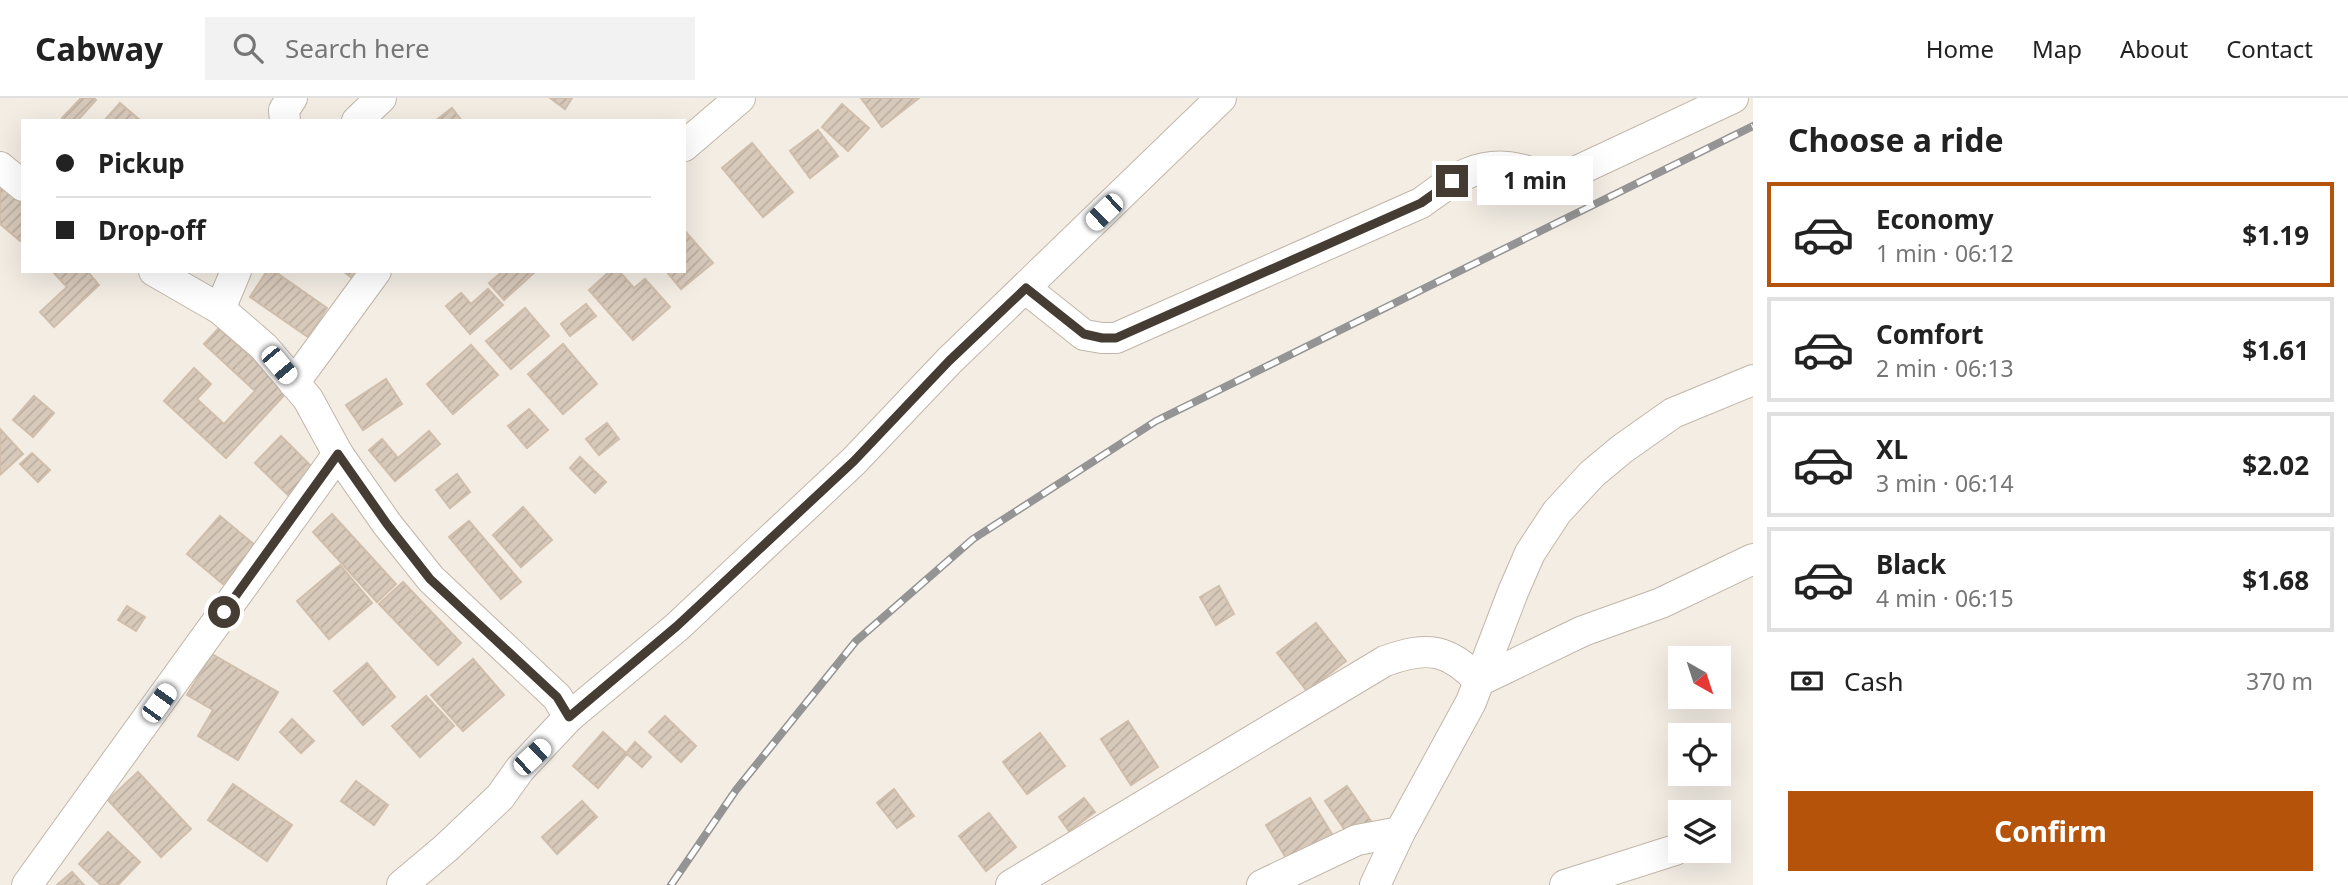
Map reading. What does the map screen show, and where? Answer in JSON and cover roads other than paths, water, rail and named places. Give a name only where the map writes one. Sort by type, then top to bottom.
[{"type":"street","points":[[285,119],[284,110],[292,98]]},
{"type":"street","points":[[359,119],[381,98]]},
{"type":"street","points":[[686,144],[740,98]]},
{"type":"street","points":[[402,885],[500,797],[520,769],[569,717],[677,626],[854,461],[949,361],[1221,98]]},
{"type":"street","points":[[1026,288],[1084,334],[1116,338],[1421,203],[1466,172],[1486,167],[1518,168],[1549,179],[1562,178],[1733,98]]},
{"type":"street","points":[[0,167],[21,185]]},
{"type":"street","points":[[157,273],[220,309],[264,347],[308,399],[338,454],[430,579],[557,697],[569,717]]},
{"type":"street","points":[[220,309],[235,273]]},
{"type":"street","points":[[294,383],[375,273]]},
{"type":"street","points":[[1375,885],[1400,832],[1471,702],[1530,554],[1557,512],[1592,474],[1673,413],[1753,380]]},
{"type":"street","points":[[27,885],[338,454]]},
{"type":"street","points":[[1479,681],[1583,631],[1661,603],[1753,559]]},
{"type":"street","points":[[1011,885],[1385,661],[1407,653],[1448,655],[1463,664],[1479,681]]},
{"type":"street","points":[[1262,885],[1357,840],[1400,832]]},
{"type":"street","points":[[1565,885],[1668,852]]},
{"type":"railway","points":[[671,885],[736,790],[856,641],[973,539],[1156,421],[1753,126]]}]
